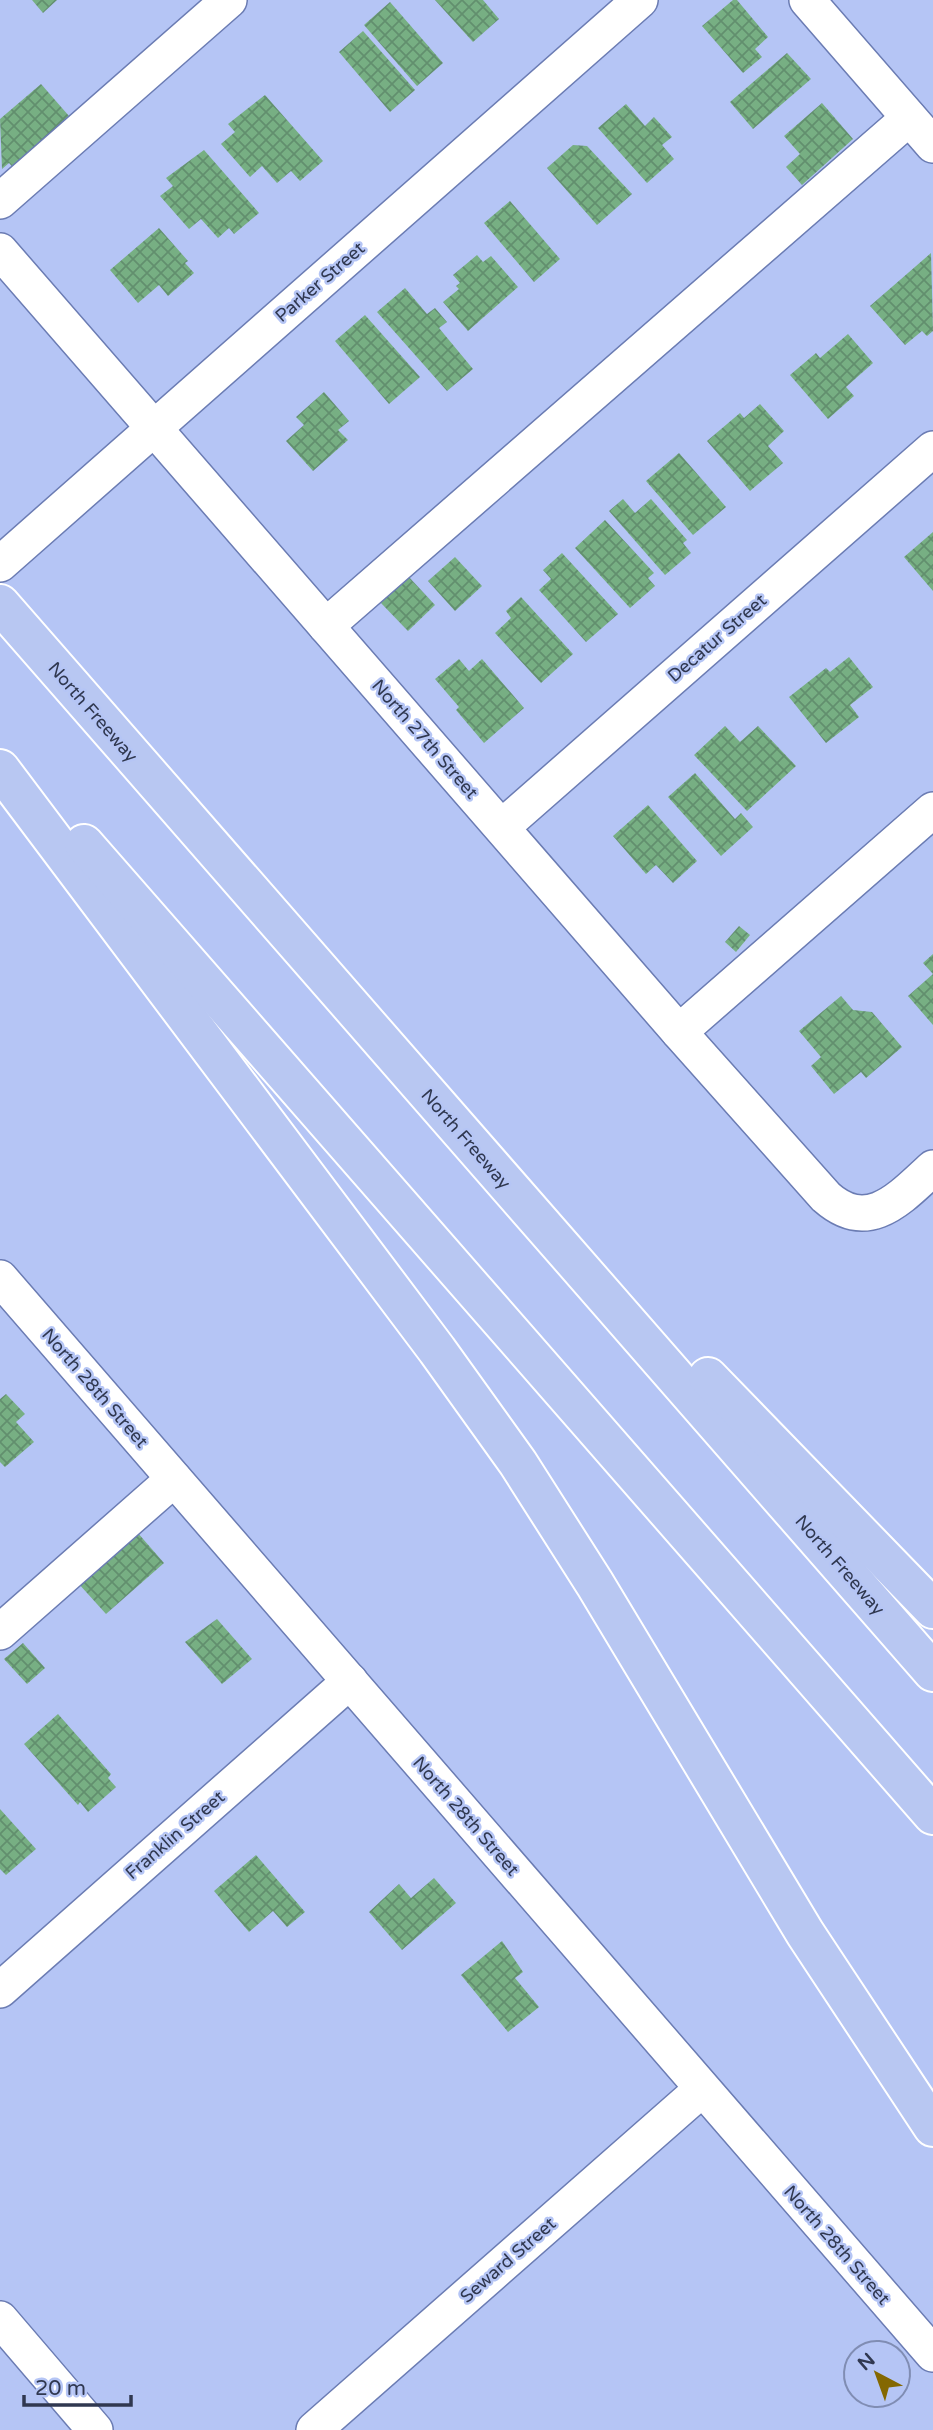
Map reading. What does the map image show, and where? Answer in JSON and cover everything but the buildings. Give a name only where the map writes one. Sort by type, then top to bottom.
[{"type":"highway","name":"North Freeway","points":[[0,604],[933,1672]]},
{"type":"highway","points":[[0,747],[933,1815]]},
{"type":"highway","points":[[0,769],[444,1359],[518,1463],[595,1584],[813,1945],[933,2127]]},
{"type":"highway","points":[[285,932],[802,1476],[933,1609]]},
{"type":"street","points":[[0,201],[229,0]]},
{"type":"street","name":"Parker Street","points":[[0,564],[640,0]]},
{"type":"street","points":[[807,0],[933,145]]},
{"type":"street","points":[[326,626],[909,118]]},
{"type":"street","name":"North 27th Street","points":[[0,251],[679,1032],[826,1197],[838,1205],[861,1213],[886,1208],[933,1168]]},
{"type":"street","name":"Decatur Street","points":[[502,827],[933,449]]},
{"type":"street","points":[[679,1032],[933,810]]},
{"type":"street","name":"North 28th Street","points":[[0,1278],[701,2090],[933,2354]]},
{"type":"street","points":[[0,1632],[174,1479]]},
{"type":"street","name":"Franklin Street","points":[[0,1990],[350,1681]]},
{"type":"street","name":"Seward Street","points":[[314,2430],[701,2090]]},
{"type":"street","points":[[0,2319],[95,2430]]}]
